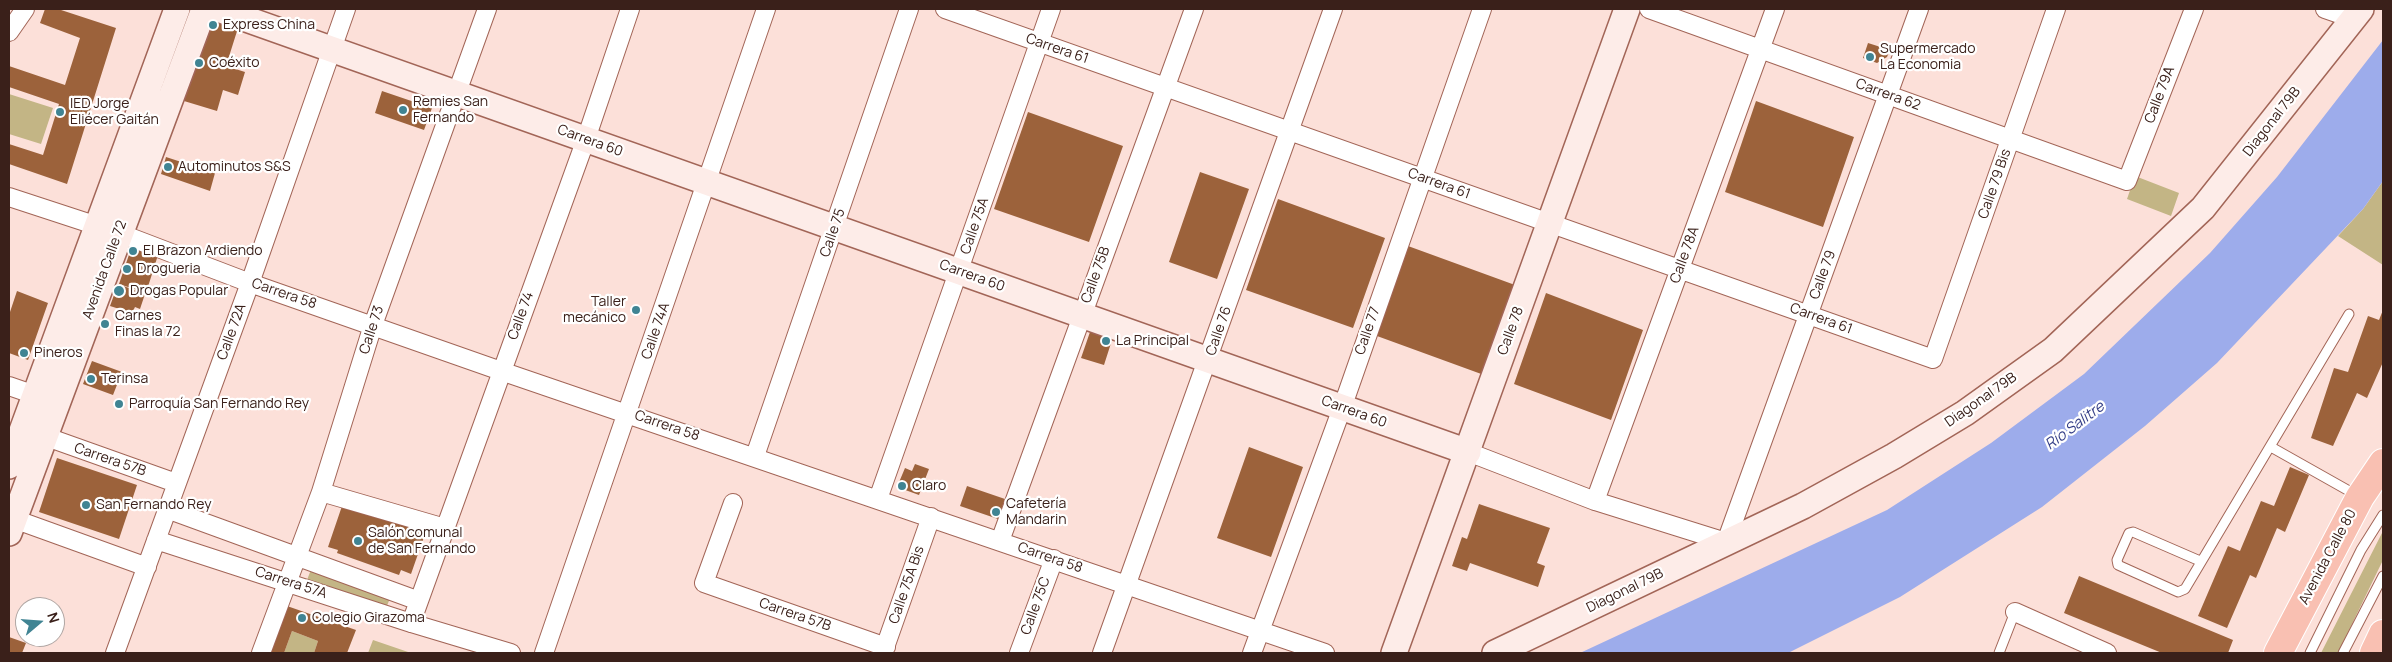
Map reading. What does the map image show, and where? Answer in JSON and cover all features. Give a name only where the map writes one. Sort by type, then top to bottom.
[{"type":"highway","name":"Avenida Calle 80","points":[[2278,653],[2360,497],[2383,463]]},
{"type":"highway","points":[[2374,653],[2383,634]]},
{"type":"main road","name":"Avenida Calle 72","points":[[11,526],[44,436],[177,9]]},
{"type":"main road","name":"Avenida Calle 72","points":[[9,466],[35,395],[204,9]]},
{"type":"main road","name":"Carrera 60","points":[[218,9],[1468,452]]},
{"type":"main road","name":"Calle 78","points":[[1394,653],[1627,9]]},
{"type":"main road","name":"Diagonal 79B","points":[[1496,653],[1803,506],[1894,456],[1965,413],[2053,350],[2204,208],[2357,14]]},
{"type":"street","points":[[9,32],[25,9]]},
{"type":"street","name":"Calle 72A","points":[[115,653],[250,283],[346,9]]},
{"type":"street","name":"Calle 73","points":[[261,653],[322,492],[373,324],[487,9]]},
{"type":"street","name":"Calle 74","points":[[411,623],[586,139],[630,9]]},
{"type":"street","name":"Calle 74A","points":[[544,653],[708,183],[766,9]]},
{"type":"street","name":"Calle 75","points":[[755,456],[909,9]]},
{"type":"street","name":"Carrera 61","points":[[945,9],[1933,359]]},
{"type":"street","name":"Calle 75A","points":[[878,499],[1051,9]]},
{"type":"street","name":"Calle 75B","points":[[1000,541],[1194,9]]},
{"type":"street","name":"Calle 76","points":[[1102,653],[1334,9]]},
{"type":"street","name":"Calle 77","points":[[1252,653],[1342,408],[1482,9]]},
{"type":"street","name":"Carrera 62","points":[[1648,9],[2127,181]]},
{"type":"street","name":"Calle 78A","points":[[1595,502],[1776,9]]},
{"type":"street","name":"Calle 79","points":[[1726,542],[1919,9]]},
{"type":"street","name":"Calle 79 Bis","points":[[1933,359],[2056,9]]},
{"type":"street","name":"Calle 79A","points":[[2127,181],[2194,9]]},
{"type":"street","points":[[2325,9],[2357,14]]},
{"type":"street","name":"Carrera 58","points":[[9,197],[108,230],[250,283],[373,324],[501,371],[627,412],[1325,653]]},
{"type":"street","points":[[9,386],[35,395]]},
{"type":"street","name":"Carrera 57B","points":[[44,436],[176,483]]},
{"type":"street","name":"Carrera 60","points":[[1468,452],[1595,502],[1726,542]]},
{"type":"street","points":[[322,492],[445,528]]},
{"type":"street","name":"Carrera 57B","points":[[733,503],[704,583],[884,650]]},
{"type":"street","name":"Carrera 57A","points":[[167,509],[419,601]]},
{"type":"street","name":"Calle 75A Bis","points":[[884,650],[931,517]]},
{"type":"street","points":[[11,526],[147,566]]},
{"type":"street","name":"Carrera 57A","points":[[156,540],[287,581],[411,623],[511,653]]},
{"type":"street","name":"Calle 75C","points":[[1019,653],[1054,560]]},
{"type":"street","points":[[2015,612],[2107,653]]},
{"type":"lane","points":[[2200,561],[2133,532],[2129,533],[2116,560],[2118,565],[2178,592],[2185,589],[2349,314]]},
{"type":"lane","points":[[2271,447],[2360,497]]},
{"type":"lane","points":[[2310,653],[2361,550],[2383,515]]},
{"type":"lane","points":[[2343,653],[2383,576]]},
{"type":"lane","points":[[1999,653],[2015,612]]},
{"type":"shaded area","points":[[9,94],[53,108],[41,144],[9,134]]},
{"type":"shaded area","points":[[2135,176],[2179,193],[2171,216],[2127,199]]},
{"type":"shaded area","points":[[2383,181],[2383,265],[2338,236],[2363,209]]},
{"type":"shaded area","points":[[2383,531],[2383,560],[2338,653],[2321,653]]},
{"type":"shaded area","points":[[312,567],[391,596],[386,608],[307,580]]},
{"type":"shaded area","points":[[292,631],[318,641],[314,653],[284,653]]},
{"type":"shaded area","points":[[373,640],[411,653],[368,653]]},
{"type":"water","name":"Río Salitre","points":[[2383,40],[2383,181],[2363,209],[2217,363],[2145,426],[2042,507],[1900,597],[1788,653],[1580,653],[1887,510],[1991,443],[2084,374],[2210,253],[2277,177]]},
{"type":"building","points":[[45,9],[58,9],[116,28],[67,184],[9,164],[9,144],[43,155],[59,104],[9,87],[9,66],[65,85],[80,38],[40,23]]},
{"type":"building","points":[[210,19],[238,28],[226,66],[245,72],[238,95],[223,90],[217,111],[184,101]]},
{"type":"building","points":[[1868,43],[1890,50],[1887,57],[1877,63],[1863,58]]},
{"type":"building","name":"Remies San Fernando","points":[[382,91],[432,108],[424,130],[375,113]]},
{"type":"building","points":[[1756,101],[1854,137],[1823,227],[1725,192]]},
{"type":"building","points":[[1028,112],[1123,146],[1089,242],[994,209]]},
{"type":"building","points":[[166,157],[215,173],[210,191],[161,174]]},
{"type":"building","points":[[1200,172],[1249,189],[1217,279],[1169,262]]},
{"type":"building","points":[[1278,199],[1385,238],[1353,328],[1246,290]]},
{"type":"building","points":[[132,246],[158,255],[146,293],[119,284]]},
{"type":"building","points":[[1408,246],[1515,285],[1484,375],[1377,336]]},
{"type":"building","points":[[118,284],[145,294],[140,309],[135,307],[132,313],[110,306]]},
{"type":"building","points":[[17,291],[48,303],[28,360],[9,353],[9,315]]},
{"type":"building","points":[[1546,293],[1643,330],[1611,420],[1514,384]]},
{"type":"building","points":[[2383,310],[2383,362],[2367,398],[2357,393],[2333,446],[2311,438],[2334,368],[2348,372],[2368,316],[2379,320]]},
{"type":"building","points":[[1090,332],[1112,340],[1104,365],[1081,358]]},
{"type":"building","points":[[92,361],[122,372],[113,395],[83,384]]},
{"type":"building","points":[[1249,447],[1303,467],[1271,557],[1217,538]]},
{"type":"building","name":"San Fernando Rey","points":[[57,458],[137,485],[119,539],[39,512]]},
{"type":"building","points":[[915,464],[929,469],[919,495],[897,487],[905,468],[912,471]]},
{"type":"building","points":[[2290,467],[2309,475],[2285,532],[2277,528],[2256,578],[2250,575],[2227,628],[2198,616],[2228,546],[2240,551],[2261,501],[2274,506]]},
{"type":"building","points":[[967,486],[1005,499],[998,519],[960,506]]},
{"type":"building","points":[[1479,504],[1550,528],[1537,563],[1545,566],[1538,587],[1470,563],[1467,571],[1452,566],[1462,537],[1467,539]]},
{"type":"building","points":[[342,506],[414,526],[413,530],[425,534],[411,574],[401,570],[399,575],[337,553],[338,550],[328,547]]},
{"type":"building","points":[[2079,576],[2233,640],[2228,653],[2162,653],[2064,613]]},
{"type":"building","name":"Colegio Girazoma","points":[[287,606],[356,630],[347,653],[314,653],[318,641],[292,631],[284,653],[270,653]]},
{"type":"building","points":[[9,637],[15,639],[15,647],[24,647],[22,653],[9,653]]},
{"type":"place","name":"Express China","points":[[213,25]]},
{"type":"place","name":"Supermercado La Economia","points":[[1870,57]]},
{"type":"place","name":"Coéxito","points":[[199,63]]},
{"type":"place","name":"Remies San Fernando","points":[[403,110]]},
{"type":"place","name":"IED Jorge Eliécer Gaitán","points":[[60,112]]},
{"type":"place","name":"Autominutos S&S","points":[[168,167]]},
{"type":"place","name":"El Brazon Ardiendo","points":[[133,251]]},
{"type":"place","name":"Drogueria","points":[[127,269]]},
{"type":"place","name":"Drogas Popular","points":[[119,291]]},
{"type":"place","name":"Taller mecánico","points":[[636,310]]},
{"type":"place","name":"Carnes Finas la 72","points":[[105,324]]},
{"type":"place","name":"La Principal","points":[[1106,341]]},
{"type":"place","name":"Pineros","points":[[24,353]]},
{"type":"place","name":"Terinsa","points":[[91,379]]},
{"type":"place","name":"Parroquía San Fernando Rey","points":[[119,404]]},
{"type":"place","name":"Claro","points":[[902,486]]},
{"type":"place","name":"San Fernando Rey","points":[[86,505]]},
{"type":"place","name":"Cafetería Mandarin","points":[[996,512]]},
{"type":"place","name":"Salón comunal de San Fernando","points":[[358,541]]},
{"type":"place","name":"Colegio Girazoma","points":[[302,618]]}]
